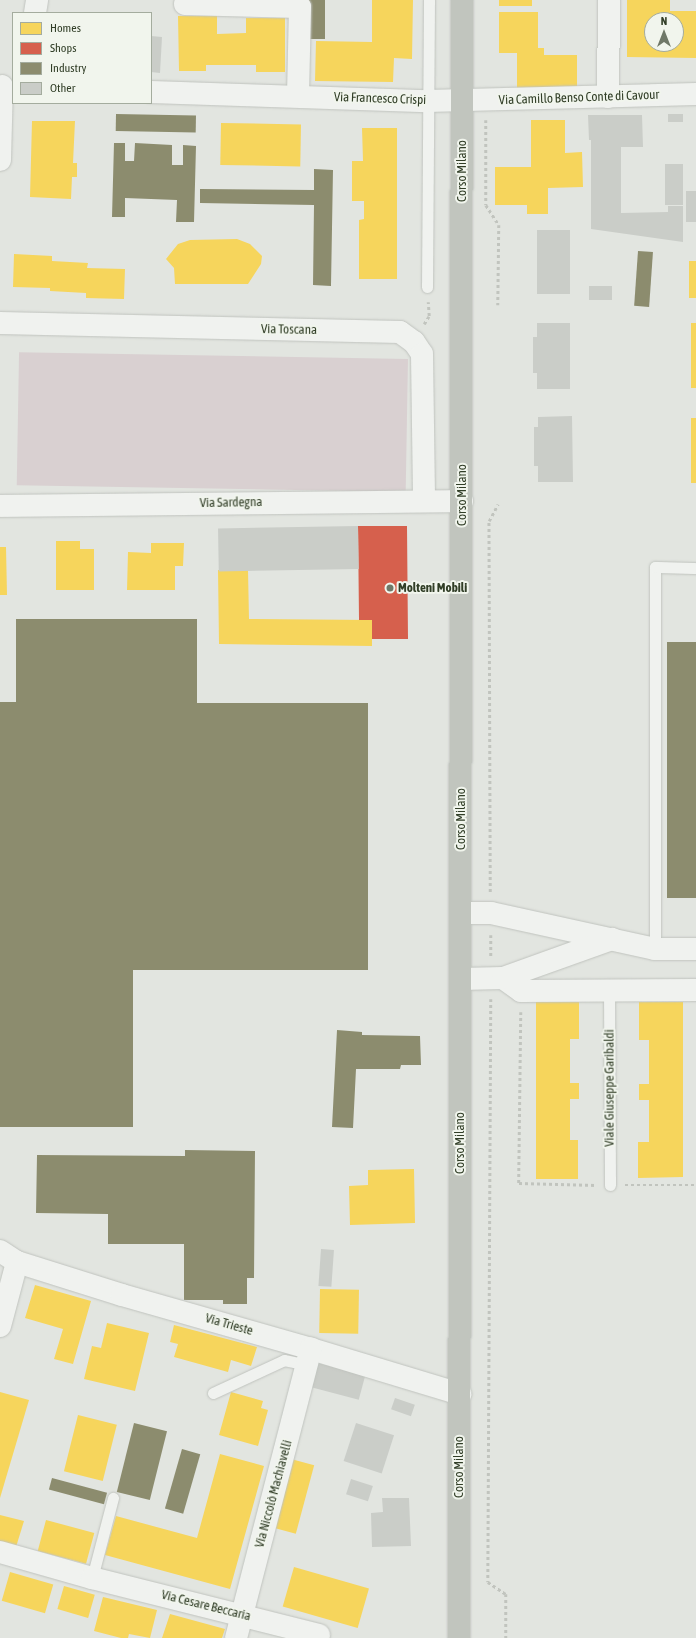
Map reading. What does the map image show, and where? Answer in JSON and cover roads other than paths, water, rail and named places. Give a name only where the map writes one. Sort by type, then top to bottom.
[{"type":"main road","name":"Corso Milano","points":[[459,1638],[462,0]]},
{"type":"street","points":[[36,12],[37,0]]},
{"type":"street","points":[[608,97],[609,0]]},
{"type":"street","points":[[184,4],[300,4],[298,96]]},
{"type":"street","points":[[0,160],[5,86]]},
{"type":"street","name":"Via Francesco Crispi","points":[[152,92],[462,101]]},
{"type":"street","name":"Via Camillo Benso Conte di Cavour","points":[[462,101],[696,94]]},
{"type":"street","name":"Via Toscana","points":[[0,323],[400,332],[414,342],[422,354],[424,500]]},
{"type":"street","name":"Via Sardegna","points":[[0,506],[424,500],[462,501]]},
{"type":"street","points":[[461,913],[491,913],[655,949],[696,949]]},
{"type":"street","points":[[461,979],[497,978],[612,939]]},
{"type":"street","points":[[497,978],[521,991],[696,990]]},
{"type":"street","points":[[0,1326],[9,1256]]},
{"type":"street","name":"Via Trieste","points":[[9,1256],[309,1357],[460,1394]]},
{"type":"street","name":"Via Niccolò Machiavelli","points":[[236,1638],[309,1357]]},
{"type":"street","name":"Via Cesare Beccaria","points":[[0,1552],[92,1578],[242,1614],[319,1635]]},
{"type":"lane","points":[[427,287],[428,0]]},
{"type":"lane","points":[[655,949],[655,567],[696,568]]},
{"type":"lane","name":"Viale Giuseppe Garibaldi","points":[[609,990],[610,1185]]},
{"type":"lane","points":[[213,1393],[284,1360],[309,1357]]},
{"type":"lane","points":[[92,1578],[113,1498]]},
{"type":"place","name":"Molteni Mobili","points":[[390,588]]}]
